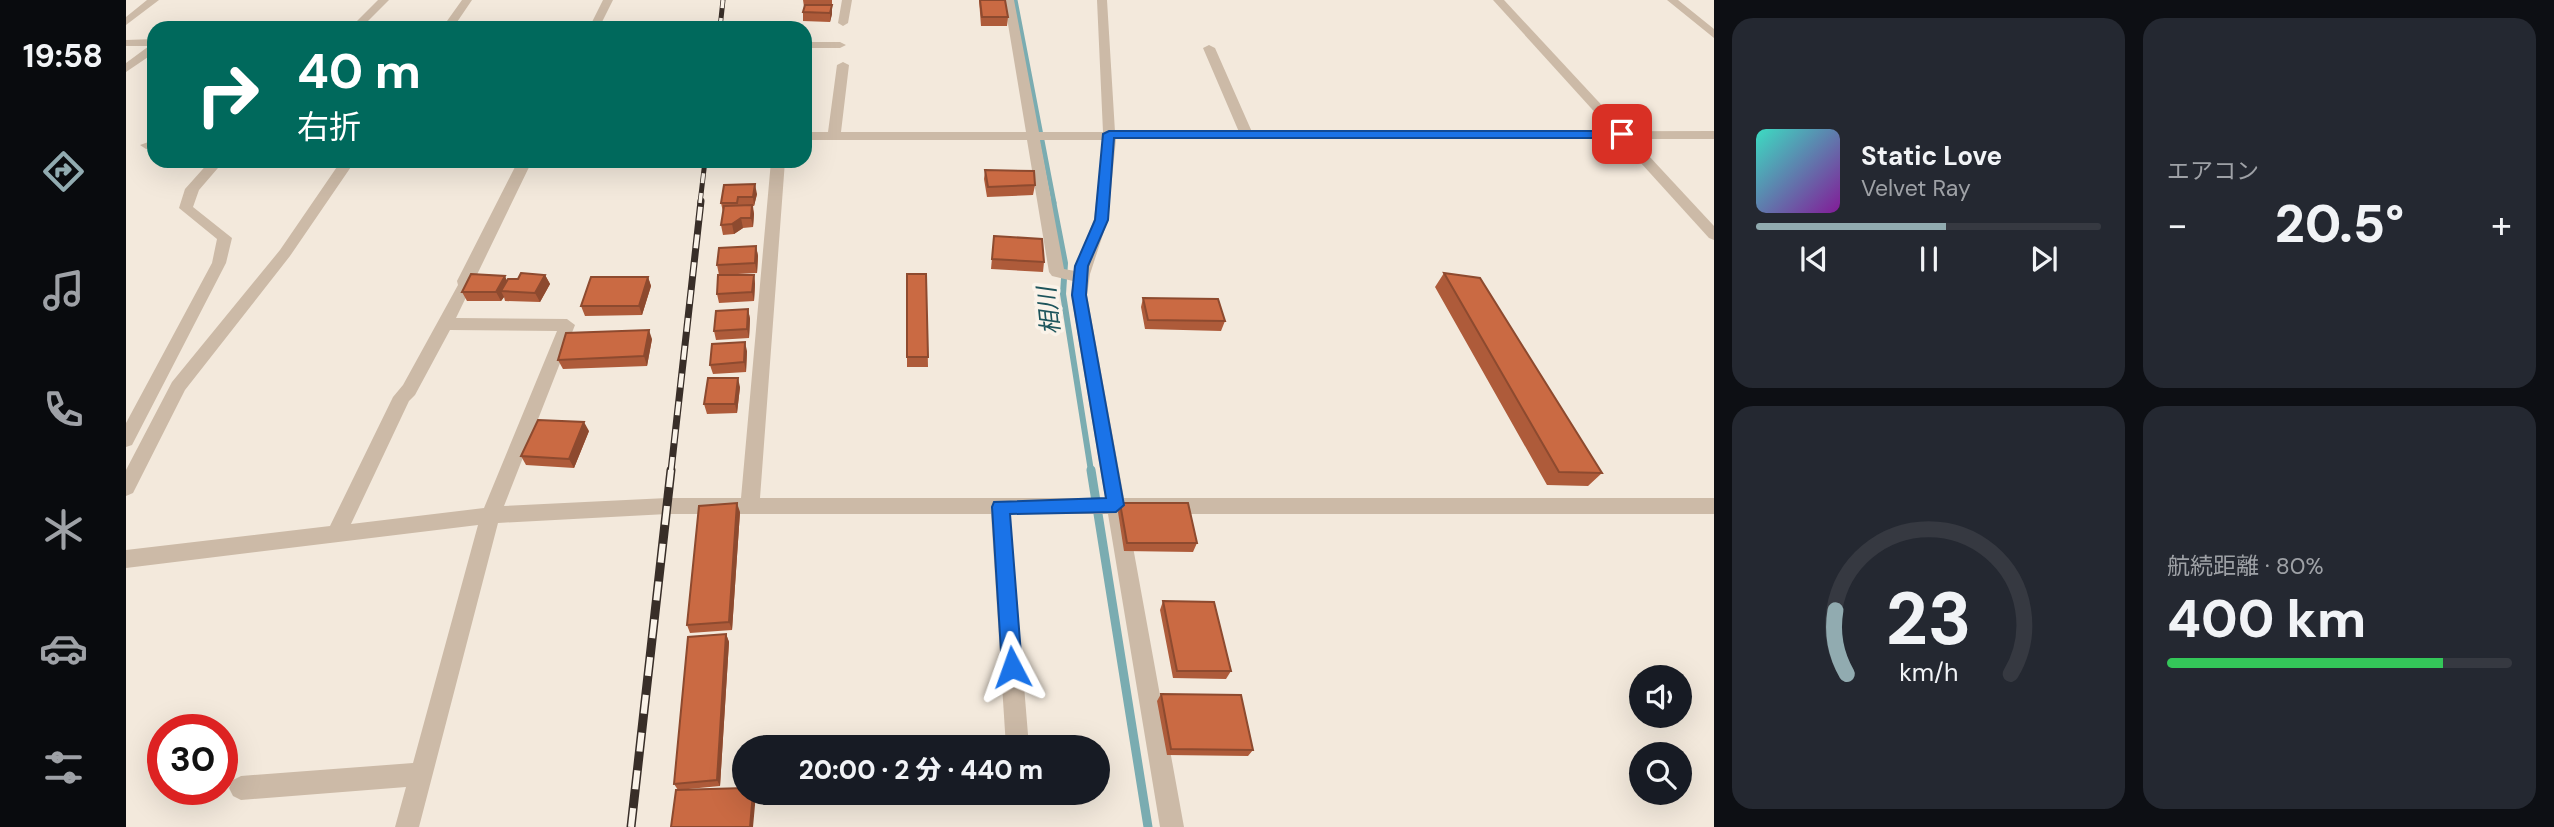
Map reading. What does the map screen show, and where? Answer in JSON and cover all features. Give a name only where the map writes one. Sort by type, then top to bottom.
[{"type":"street","points":[[126,22],[154,0]]},
{"type":"street","points":[[362,21],[384,0]]},
{"type":"street","points":[[452,21],[467,0]]},
{"type":"street","points":[[598,21],[608,0]]},
{"type":"street","points":[[844,23],[847,0]]},
{"type":"street","points":[[1009,0],[1041,136],[1056,272],[1076,276]]},
{"type":"street","points":[[1102,0],[1109,134],[1101,220],[1076,276],[1112,505],[1172,827]]},
{"type":"street","points":[[1498,0],[1714,235]]},
{"type":"street","points":[[1672,0],[1714,35]]},
{"type":"street","points":[[126,43],[147,42]]},
{"type":"street","points":[[812,45],[840,45]]},
{"type":"street","points":[[1209,48],[1248,135]]},
{"type":"street","points":[[126,69],[147,52]]},
{"type":"street","points":[[834,136],[843,65]]},
{"type":"street","points":[[812,136],[1714,135]]},
{"type":"street","points":[[126,440],[219,263],[225,237],[186,208],[192,189],[211,168]]},
{"type":"street","points":[[126,488],[178,386],[285,253],[343,168]]},
{"type":"street","points":[[336,535],[402,397],[410,390],[445,324],[522,168]]},
{"type":"street","points":[[750,506],[777,168]]},
{"type":"street","points":[[407,827],[490,518],[566,325],[445,324]]},
{"type":"street","points":[[126,559],[490,518],[521,512],[750,506],[1714,506]]},
{"type":"street","points":[[1000,507],[1016,735]]},
{"type":"street","points":[[241,788],[421,774]]},
{"type":"building","points":[[980,0],[1005,0],[1008,17],[982,17]]},
{"type":"building","points":[[805,5],[832,5],[830,13],[803,12]]},
{"type":"building","points":[[985,170],[1034,171],[1035,185],[988,187]]},
{"type":"building","points":[[755,184],[753,197],[738,197],[737,203],[721,203],[724,185]]},
{"type":"building","points":[[752,205],[751,218],[741,218],[732,224],[721,225],[724,206]]},
{"type":"building","points":[[994,236],[1042,239],[1044,262],[992,259]]},
{"type":"building","points":[[756,246],[755,263],[717,265],[719,248]]},
{"type":"building","points":[[521,273],[545,275],[535,293],[501,291],[508,279],[518,279]]},
{"type":"building","points":[[1444,273],[1480,278],[1602,473],[1559,472]]},
{"type":"building","points":[[471,274],[505,276],[496,292],[462,292]]},
{"type":"building","points":[[907,274],[926,274],[928,357],[907,357]]},
{"type":"building","points":[[718,275],[754,275],[752,292],[717,294]]},
{"type":"building","points":[[591,277],[648,277],[639,306],[581,306]]},
{"type":"building","points":[[1143,298],[1218,299],[1225,321],[1148,320]]},
{"type":"building","points":[[748,309],[747,329],[714,331],[716,311]]},
{"type":"building","points":[[649,330],[644,356],[558,360],[566,333]]},
{"type":"building","points":[[745,342],[744,362],[710,365],[712,344]]},
{"type":"building","points":[[708,378],[738,378],[735,404],[704,404]]},
{"type":"building","points":[[538,420],[584,422],[569,459],[521,456]]},
{"type":"building","points":[[737,503],[729,622],[687,625],[699,506]]},
{"type":"building","points":[[1120,503],[1188,503],[1197,543],[1127,543]]},
{"type":"building","points":[[1163,601],[1214,602],[1231,671],[1177,671]]},
{"type":"building","points":[[726,634],[717,780],[674,784],[688,637]]},
{"type":"building","points":[[1161,694],[1241,695],[1253,750],[1171,749]]},
{"type":"building","points":[[732,788],[732,805],[752,805],[750,827],[671,827],[676,790]]},
{"type":"waterway","name":"相川","points":[[1015,0],[1054,203]]},
{"type":"waterway","name":"相川","points":[[1053,201],[1065,263],[1063,294],[1091,471]]},
{"type":"waterway","name":"相川","points":[[1091,470],[1148,827]]},
{"type":"railway","points":[[721,21],[723,0]]},
{"type":"railway","points":[[700,203],[704,168]]},
{"type":"railway","points":[[671,471],[701,201]]},
{"type":"railway","points":[[631,827],[671,470]]},
{"type":"route","points":[[1012,667],[1000,507],[1116,505],[1079,295],[1082,266],[1101,220],[1109,134],[1622,134]]}]
